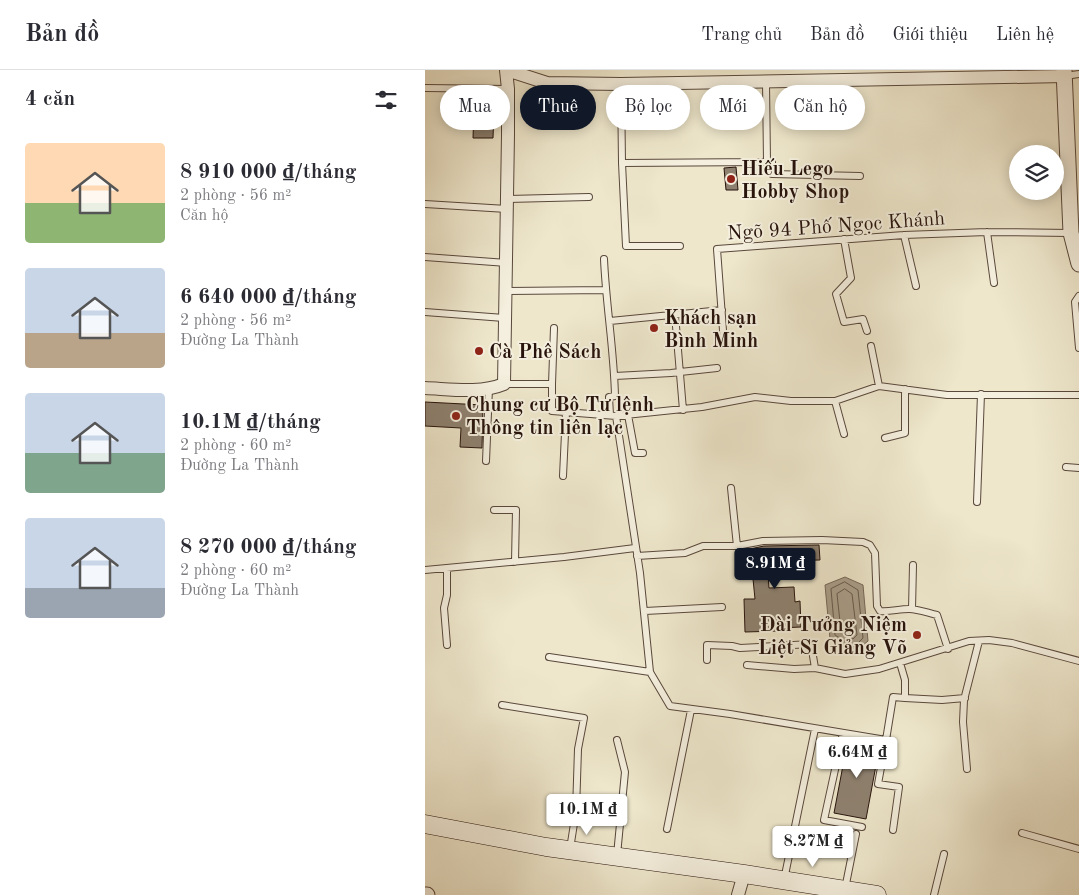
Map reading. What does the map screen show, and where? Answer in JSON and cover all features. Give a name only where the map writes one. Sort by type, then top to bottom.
[{"type":"main road","points":[[425,824],[569,850],[744,874],[877,895]]},
{"type":"street","points":[[508,85],[506,70],[547,83],[621,84],[766,83],[1069,73],[1071,233],[1079,264]]},
{"type":"street","points":[[425,388],[465,390],[489,388],[504,384],[507,291],[508,130]]},
{"type":"street","points":[[738,895],[744,874]]},
{"type":"lane","points":[[766,83],[767,162]]},
{"type":"lane","points":[[621,84],[626,246],[680,246]]},
{"type":"lane","points":[[425,88],[440,88]]},
{"type":"lane","points":[[622,162],[772,162],[772,174],[860,176]]},
{"type":"lane","points":[[425,204],[507,204],[589,197]]},
{"type":"lane","points":[[987,232],[994,283]]},
{"type":"lane","name":"Ngõ 94 Phố Ngọc Khánh","points":[[722,310],[717,249],[904,234],[987,232],[1071,233]]},
{"type":"lane","points":[[904,234],[916,286]]},
{"type":"lane","points":[[844,239],[851,278],[836,294],[844,322],[863,319],[867,331]]},
{"type":"lane","points":[[425,257],[507,262]]},
{"type":"lane","points":[[604,259],[615,376],[615,396],[609,397],[637,556],[645,612],[650,672],[671,706],[886,740]]},
{"type":"lane","points":[[507,291],[606,290]]},
{"type":"lane","points":[[1079,296],[1075,302],[1079,348]]},
{"type":"lane","points":[[610,321],[722,310],[724,344]]},
{"type":"lane","points":[[425,312],[505,318]]},
{"type":"lane","points":[[675,314],[683,410]]},
{"type":"lane","points":[[554,328],[552,411],[613,416],[683,410],[755,397],[791,401],[835,401],[879,386],[947,395],[1079,395]]},
{"type":"lane","points":[[871,346],[879,386]]},
{"type":"lane","points":[[615,376],[717,368]]},
{"type":"lane","points":[[504,384],[552,384]]},
{"type":"lane","points":[[486,461],[489,388]]},
{"type":"lane","points":[[885,438],[905,433],[905,390]]},
{"type":"lane","points":[[977,502],[981,394]]},
{"type":"lane","points":[[835,401],[844,434]]},
{"type":"lane","points":[[563,476],[567,412]]},
{"type":"lane","points":[[628,415],[635,453],[643,453]]},
{"type":"lane","points":[[1066,467],[1079,468]]},
{"type":"lane","points":[[731,488],[737,546]]},
{"type":"lane","points":[[494,510],[516,510],[515,562]]},
{"type":"lane","points":[[637,556],[685,553],[703,546],[737,546],[763,541],[821,540],[863,542],[870,545],[875,553],[877,606],[880,611],[911,609],[937,615],[948,649]]},
{"type":"lane","points":[[425,570],[635,548]]},
{"type":"lane","points":[[911,609],[913,566]]},
{"type":"lane","points":[[447,568],[447,595],[444,608],[447,645]]},
{"type":"lane","points":[[645,612],[722,607]]},
{"type":"lane","points":[[967,769],[963,722],[965,698],[979,640]]},
{"type":"lane","points":[[747,665],[793,669],[815,668],[845,674],[879,669],[969,641],[979,640],[1012,643],[1079,661]]},
{"type":"lane","points":[[707,660],[707,645],[740,648],[811,644],[815,668]]},
{"type":"lane","points":[[549,657],[650,672]]},
{"type":"lane","points":[[900,663],[905,680],[905,698]]},
{"type":"lane","points":[[893,830],[899,787],[879,784],[893,697],[942,700],[965,698]]},
{"type":"lane","points":[[502,705],[584,718],[578,749],[576,811],[569,850]]},
{"type":"lane","points":[[667,829],[691,710]]},
{"type":"lane","points":[[784,880],[815,729]]},
{"type":"lane","points":[[843,733],[824,820],[862,827]]},
{"type":"lane","points":[[617,740],[625,772],[617,857]]},
{"type":"lane","points":[[1022,833],[1079,849]]},
{"type":"lane","points":[[844,890],[856,834]]},
{"type":"lane","points":[[934,895],[944,854]]},
{"type":"water","points":[[845,577],[863,585],[868,641],[854,653],[830,639],[825,585]]},
{"type":"building","points":[[473,130],[493,130],[493,138],[473,138]]},
{"type":"building","name":"Hiếu Lego Hobby Shop","points":[[736,167],[738,190],[726,190],[724,168]]},
{"type":"building","name":"Chung cư Bộ Tư lệnh Thông tin liên lạc","points":[[425,402],[483,405],[482,448],[460,447],[461,428],[425,426]]},
{"type":"building","points":[[819,545],[820,560],[767,561],[769,588],[794,587],[795,602],[800,601],[801,627],[778,628],[778,631],[745,632],[744,599],[755,599],[750,549],[764,546]]},
{"type":"building","points":[[848,739],[880,744],[866,819],[834,813]]},
{"type":"place","name":"Hiếu Lego Hobby Shop","points":[[731,179]]},
{"type":"place","name":"Khách sạn Bình Minh","points":[[654,328]]},
{"type":"place","name":"Cà Phê Sách","points":[[479,351]]},
{"type":"place","name":"Chung cư Bộ Tư lệnh Thông tin liên lạc","points":[[456,416]]},
{"type":"place","name":"Đài Tưởng Niệm Liệt Sĩ Giảng Võ","points":[[917,635]]}]
